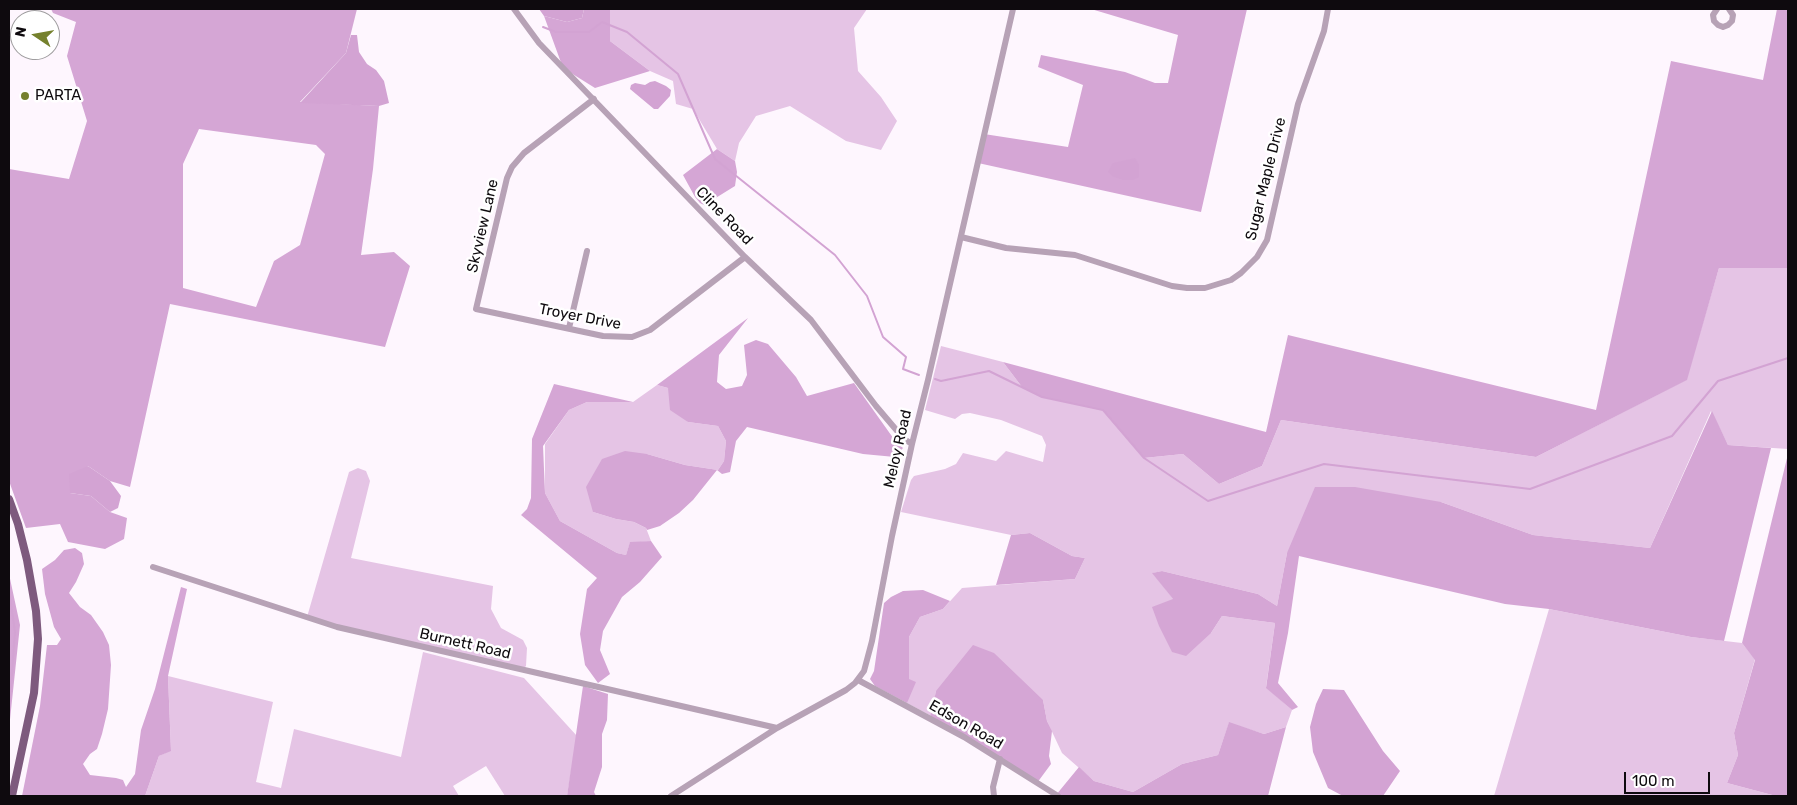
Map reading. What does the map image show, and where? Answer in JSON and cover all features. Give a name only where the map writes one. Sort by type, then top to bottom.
[{"type":"main road","points":[[9,499],[18,524],[27,560],[36,611],[38,639],[34,693],[12,796]]},
{"type":"street","name":"Cline Road","points":[[514,9],[533,36],[745,257],[811,320],[876,406],[904,439],[912,444]]},
{"type":"street","name":"Meloy Road","points":[[858,680],[866,666],[872,641],[912,444],[1012,9]]},
{"type":"street","name":"Sugar Maple Drive","points":[[961,237],[1006,248],[1075,255],[1172,286],[1205,288],[1231,280],[1249,266],[1262,250],[1266,240],[1298,104],[1324,30],[1328,9]]},
{"type":"street","points":[[1717,9],[1713,15],[1714,21],[1723,27],[1732,21],[1732,13],[1729,9]]},
{"type":"street","name":"Skyview Lane","points":[[504,314],[479,310],[476,309],[476,305],[509,172],[515,161],[524,153],[594,99]]},
{"type":"street","points":[[569,328],[586,251]]},
{"type":"street","name":"Troyer Drive","points":[[504,314],[616,338],[632,337],[645,333],[745,257]]},
{"type":"street","name":"Burnett Road","points":[[153,567],[344,629],[777,728]]},
{"type":"street","points":[[671,796],[777,728],[846,690],[858,680]]},
{"type":"street","name":"Edson Road","points":[[858,680],[939,723],[1058,796]]},
{"type":"street","points":[[994,796],[993,787],[1000,759]]},
{"type":"shaded area","points":[[51,9],[357,9],[346,53],[300,102],[379,106],[373,169],[361,255],[394,252],[410,266],[385,347],[170,304],[130,487],[110,481],[88,466],[70,493],[91,496],[110,512],[127,518],[124,539],[105,549],[68,542],[60,524],[26,528],[9,481],[9,169],[69,179],[87,121],[67,56],[76,22],[60,16],[60,10]],"holes":[[[199,129],[316,145],[325,154],[300,245],[274,261],[256,307],[183,288],[183,164]]]},
{"type":"shaded area","points":[[539,9],[584,9],[582,18],[567,22],[544,16]]},
{"type":"shaded area","points":[[584,9],[610,9],[610,41],[650,71],[595,88],[563,68],[544,16],[567,22],[582,18]]},
{"type":"shaded area","points":[[610,9],[867,9],[854,28],[858,71],[881,97],[897,121],[881,150],[846,141],[790,106],[756,116],[739,143],[735,161],[717,149],[693,109],[676,104],[673,81],[650,71],[610,41]]},
{"type":"shaded area","points":[[1091,9],[1247,9],[1201,212],[978,163],[984,134],[1068,147],[1083,85],[1038,67],[1041,55],[1125,72],[1155,83],[1168,83],[1178,35]]},
{"type":"shaded area","points":[[1777,9],[1788,9],[1788,268],[1719,268],[1687,380],[1536,457],[1281,420],[1262,466],[1219,484],[1183,454],[1144,458],[1103,410],[1042,397],[1022,387],[1003,362],[1266,432],[1288,335],[1596,410],[1671,61],[1763,80]]},
{"type":"shaded area","points":[[351,35],[357,35],[359,52],[367,64],[376,70],[384,81],[389,103],[379,106],[300,103],[346,53]]},
{"type":"shaded area","points":[[655,81],[671,90],[670,96],[658,109],[654,109],[630,89],[631,85],[635,83],[645,85]]},
{"type":"shaded area","points":[[717,149],[735,161],[737,172],[735,186],[706,206],[695,197],[683,175]]},
{"type":"shaded area","points":[[1135,158],[1139,165],[1139,177],[1133,180],[1123,180],[1114,177],[1108,172],[1113,163]]},
{"type":"shaded area","points":[[1719,268],[1788,268],[1788,449],[1728,445],[1711,411],[1650,548],[1533,535],[1441,502],[1287,553],[1277,606],[1258,594],[1162,571],[1153,573],[1174,600],[1211,633],[1222,616],[1275,623],[1266,687],[1292,710],[1286,727],[1264,734],[1229,723],[1218,755],[1182,764],[1133,792],[1094,781],[1062,753],[1047,721],[1043,700],[936,691],[931,716],[907,703],[909,637],[920,617],[943,609],[962,588],[1075,579],[1085,558],[1072,556],[1030,533],[1011,535],[901,512],[914,476],[945,469],[956,464],[963,453],[996,461],[1006,451],[1043,462],[1046,445],[1042,436],[1001,420],[970,413],[962,414],[955,419],[925,410],[941,346],[1003,362],[1022,387],[1042,397],[1103,410],[1144,458],[1183,454],[1219,484],[1262,466],[1281,420],[1536,457],[1686,380]]},
{"type":"shaded area","points":[[748,318],[719,355],[717,382],[726,389],[742,386],[747,375],[744,345],[756,340],[768,344],[796,377],[807,396],[854,383],[896,442],[903,448],[895,457],[863,454],[747,427],[736,441],[730,472],[722,474],[717,470],[693,500],[679,513],[660,526],[647,530],[634,522],[593,512],[586,487],[602,459],[625,451],[647,454],[685,465],[718,470],[724,461],[726,441],[718,426],[688,422],[670,410],[668,388],[657,385]]},
{"type":"shaded area","points":[[554,384],[633,402],[587,402],[569,410],[543,446],[545,493],[560,521],[617,553],[626,555],[630,542],[651,541],[662,557],[640,582],[622,597],[603,631],[600,650],[610,674],[598,683],[585,665],[580,634],[587,589],[597,578],[521,515],[527,509],[531,498],[532,439]]},
{"type":"shaded area","points":[[657,385],[668,388],[688,422],[718,426],[726,441],[724,461],[718,470],[685,465],[647,454],[593,512],[634,522],[646,528],[651,541],[630,543],[626,555],[617,553],[560,521],[545,493],[545,444],[569,410],[587,402],[633,402]]},
{"type":"shaded area","points":[[1712,411],[1728,445],[1771,448],[1724,641],[1691,637],[1549,609],[1505,604],[1299,556],[1288,633],[1278,683],[1298,707],[1292,710],[1266,688],[1275,623],[1222,616],[1211,633],[1186,656],[1172,652],[1159,626],[1152,607],[1173,599],[1152,573],[1162,571],[1258,594],[1277,606],[1287,553],[1315,487],[1355,487],[1441,502],[1533,535],[1650,548]]},
{"type":"shaded area","points":[[1788,454],[1788,796],[1776,796],[1727,783],[1738,755],[1734,733],[1755,660],[1742,643]]},
{"type":"shaded area","points":[[88,466],[110,481],[121,496],[118,508],[110,512],[91,496],[70,493],[69,474]]},
{"type":"shaded area","points":[[358,468],[366,471],[370,481],[351,558],[493,586],[491,609],[501,628],[523,640],[527,648],[526,666],[522,670],[307,617],[349,472]]},
{"type":"shaded area","points":[[1030,533],[1072,556],[1085,558],[1075,579],[996,585],[1011,535]]},
{"type":"shaded area","points":[[75,548],[82,553],[84,564],[69,593],[80,607],[91,615],[103,632],[109,645],[111,665],[108,709],[102,734],[97,749],[90,754],[83,764],[90,775],[123,780],[126,787],[135,774],[141,730],[155,689],[181,587],[187,589],[168,676],[171,751],[159,756],[145,796],[22,796],[40,706],[47,645],[57,645],[61,639],[54,627],[45,594],[42,569],[55,560],[64,550]]},
{"type":"shaded area","points":[[9,574],[20,625],[9,729]]},
{"type":"shaded area","points":[[923,590],[950,601],[943,609],[920,617],[909,637],[909,679],[916,682],[907,703],[875,686],[870,679],[874,671],[884,603],[903,591]]},
{"type":"shaded area","points":[[1549,609],[1691,637],[1742,643],[1755,659],[1734,733],[1738,755],[1727,783],[1776,796],[1494,796]]},
{"type":"shaded area","points":[[973,645],[994,653],[1043,700],[1047,721],[1052,731],[1049,756],[1051,764],[1037,783],[930,718],[936,691]]},
{"type":"shaded area","points":[[423,652],[524,678],[577,736],[567,796],[505,796],[486,766],[453,786],[459,796],[145,796],[159,756],[171,750],[168,676],[273,702],[256,782],[281,788],[294,729],[401,757]]},
{"type":"shaded area","points":[[583,686],[608,694],[607,720],[602,734],[602,767],[594,792],[596,796],[567,796]]},
{"type":"shaded area","points":[[1323,689],[1344,690],[1383,751],[1400,771],[1383,796],[1343,796],[1328,788],[1313,752],[1310,727],[1316,704]]},
{"type":"shaded area","points":[[1229,722],[1264,734],[1286,727],[1268,796],[1056,795],[1079,767],[1094,781],[1133,792],[1182,764],[1218,755]]},
{"type":"waterway","points":[[543,27],[556,32],[589,32],[602,22],[627,32],[678,74],[715,159],[835,255],[867,296],[883,337],[906,357],[903,369],[919,375]]},
{"type":"waterway","points":[[935,379],[941,381],[989,371],[1042,397],[1103,410],[1144,458],[1208,501],[1324,464],[1530,489],[1672,436],[1718,381],[1788,358]]},
{"type":"waterway","points":[[9,591],[15,632],[9,712]]},
{"type":"place","name":"PARTA","points":[[25,96]]}]
